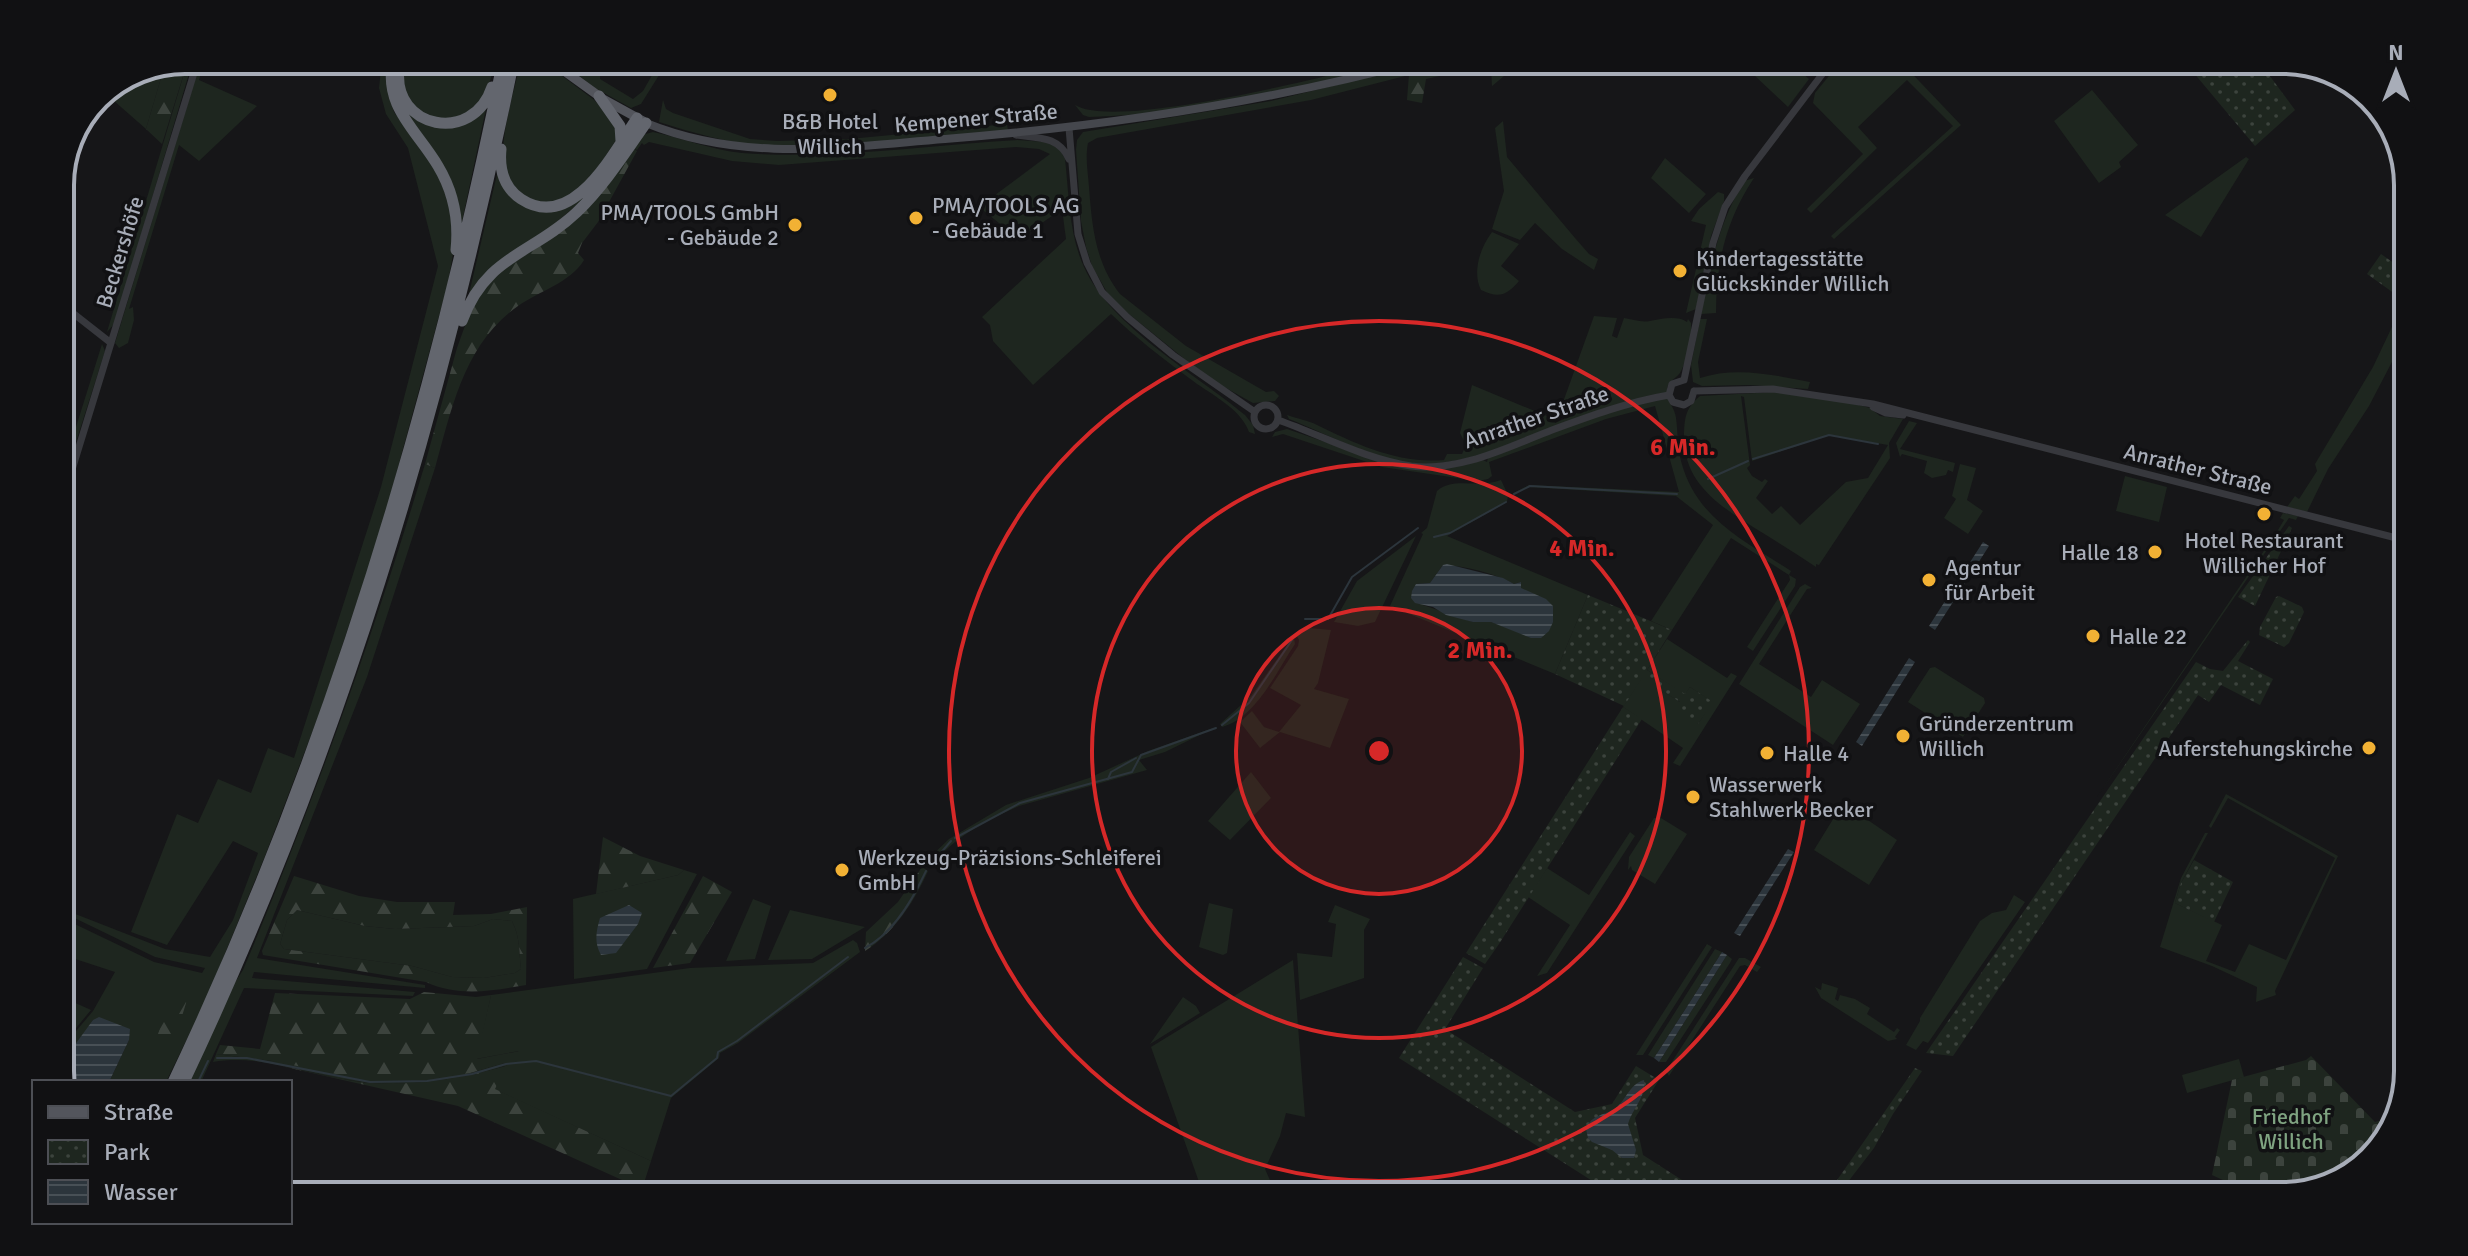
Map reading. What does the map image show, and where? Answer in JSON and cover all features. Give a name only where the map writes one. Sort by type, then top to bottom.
[{"type":"highway","points":[[392,74],[397,108],[441,170],[454,209],[457,244],[445,300],[445,322]]},
{"type":"highway","points":[[399,74],[404,99],[419,116],[442,124],[466,120],[483,106],[497,74]]},
{"type":"highway","points":[[174,1080],[269,865],[336,687],[395,504],[445,322],[500,74]]},
{"type":"highway","points":[[185,1080],[258,916],[329,736],[400,523],[447,357],[511,74]]},
{"type":"highway","points":[[509,85],[501,167],[510,188],[529,203],[555,206],[575,198],[591,183],[641,120]]},
{"type":"highway","points":[[599,96],[620,126],[621,142]]},
{"type":"highway","points":[[447,357],[469,304],[485,280],[512,255],[555,230],[578,211],[593,195],[641,120]]},
{"type":"main road","name":"Kempener Straße","points":[[568,74],[641,120],[688,137],[727,146],[772,150],[818,150],[1069,128],[1189,112],[1282,95],[1367,74]]},
{"type":"street","name":"Beckershöfe","points":[[74,463],[194,74]]},
{"type":"street","points":[[1684,380],[1714,237],[1725,207],[1741,180],[1822,74]]},
{"type":"street","name":"Anrather Straße","points":[[1069,128],[1080,243],[1102,292],[1183,363],[1255,412]]},
{"type":"street","points":[[1010,134],[1056,141],[1065,150],[1072,167]]},
{"type":"street","points":[[74,314],[111,343]]},
{"type":"street","points":[[1669,395],[1672,384],[1684,380],[1690,383],[1694,391]]},
{"type":"street","name":"Anrather Straße","points":[[1278,420],[1391,461],[1411,466],[1437,466],[1474,459],[1597,414],[1669,395],[1677,404],[1684,405],[1691,401],[1694,391],[1773,389],[1865,403],[2394,537]]},
{"type":"street","name":"Anrather Straße","points":[[1269,405],[1277,410],[1278,420],[1272,428],[1263,428],[1256,423],[1255,412],[1261,406],[1269,405]]},
{"type":"green space","points":[[184,74],[189,74],[115,323],[107,332]]},
{"type":"green space","points":[[184,74],[162,144],[146,129],[162,76]]},
{"type":"green space","points":[[197,74],[201,74],[199,80],[257,106],[199,161],[179,145],[129,309],[133,307],[134,320],[128,343],[119,348],[115,343]]},
{"type":"green space","points":[[380,74],[389,74],[388,93],[394,112],[435,167],[451,209],[454,248],[448,283],[381,530],[321,709],[206,1000],[167,1080],[110,1080],[129,1040],[93,1020],[74,1053],[74,1033],[93,1011],[115,972],[74,959],[74,924],[154,962],[202,973],[205,968],[155,957],[74,918],[74,913],[165,949],[210,957],[233,920],[258,853],[233,841],[167,945],[131,932],[177,814],[198,823],[218,779],[251,793],[268,748],[294,758],[381,487],[438,266],[408,148],[386,114],[379,88]]},
{"type":"green space","points":[[398,74],[401,97],[410,111],[423,120],[438,124],[455,123],[471,117],[487,104],[460,231],[446,176],[400,108],[393,77]]},
{"type":"green space","points":[[403,74],[492,74],[488,88],[477,107],[454,118],[436,118],[418,111],[405,97]]},
{"type":"green space","points":[[518,74],[560,74],[615,120],[618,137],[582,185],[557,201],[544,202],[525,196],[505,171],[503,146]]},
{"type":"green space","points":[[576,74],[600,74],[600,79],[633,99],[643,91],[653,74],[660,74],[641,104],[631,108]]},
{"type":"green space","points":[[1334,74],[1353,74],[1211,105],[1130,115],[1089,117],[1075,105],[1098,111],[1135,111],[1180,106]]},
{"type":"green space","points":[[1381,74],[1410,74],[1311,100],[1097,138],[1088,143],[1087,154],[1096,243],[1105,269],[1120,294],[1186,346],[1266,392],[1274,391],[1279,396],[1275,401],[1253,403],[1208,378],[1108,294],[1092,266],[1086,247],[1076,150],[1077,140],[1083,132],[1271,101]]},
{"type":"green space","points":[[1448,74],[1426,79],[1422,103],[1407,100],[1409,75]]},
{"type":"green space","points":[[1491,74],[1506,74],[1492,86]]},
{"type":"green space","points":[[1753,74],[1803,74],[1809,79],[1788,107]]},
{"type":"green space","points":[[1831,74],[1912,74],[1961,125],[1834,239],[1831,236],[1953,126],[1907,80],[1858,127],[1877,148],[1811,213],[1807,209],[1863,154],[1813,103],[1815,93]]},
{"type":"green space","points":[[2195,74],[2268,74],[2295,110],[2255,146]]},
{"type":"green space","points":[[162,76],[146,129],[113,100],[142,82]]},
{"type":"green space","points":[[2092,90],[2138,145],[2119,162],[2121,167],[2099,183],[2054,121]]},
{"type":"green space","points":[[663,100],[666,109],[673,113],[750,139],[849,139],[1007,124],[1008,130],[858,145],[753,145],[659,122]]},
{"type":"green space","points":[[1503,121],[1507,157],[1589,254],[1598,259],[1594,270],[1562,249],[1535,223],[1520,240],[1492,229],[1504,191],[1495,128]]},
{"type":"green space","points":[[653,132],[708,147],[776,155],[1018,140],[1046,142],[1059,147],[1065,159],[1075,242],[1096,289],[1133,329],[1245,415],[1253,425],[1255,434],[1249,432],[1232,408],[1159,355],[1111,314],[1033,385],[993,341],[990,325],[982,317],[1066,239],[1062,209],[1019,239],[979,207],[1050,154],[1039,149],[1016,147],[779,165],[732,161],[649,142],[642,143],[637,150],[633,148],[642,135]]},
{"type":"green space","points":[[633,148],[637,151],[598,222],[582,243],[578,253],[584,260],[563,281],[518,306],[485,339],[472,358],[454,400],[435,468],[425,464],[457,348],[475,298],[489,280],[582,213]]},
{"type":"green space","points":[[2246,157],[2249,159],[2201,237],[2165,215]]},
{"type":"green space","points":[[1665,158],[1706,194],[1689,213],[1651,178]]},
{"type":"green space","points":[[498,170],[501,177],[541,208],[588,189],[585,198],[468,298]]},
{"type":"green space","points":[[1754,178],[1736,210],[1724,242],[1716,313],[1701,314],[1712,262],[1728,213],[1744,181]]},
{"type":"green space","points":[[1718,192],[1724,194],[1724,201],[1711,236],[1696,309],[1686,313],[1706,225],[1691,221]]},
{"type":"green space","points":[[1492,232],[1519,244],[1501,266],[1519,281],[1511,290],[1498,295],[1481,290],[1477,276],[1481,253]]},
{"type":"green space","points":[[2381,254],[2394,263],[2394,293],[2367,274]]},
{"type":"green space","points":[[1594,316],[1617,318],[1612,336],[1617,338],[1624,318],[1643,322],[1674,318],[1687,322],[1688,319],[1691,334],[1686,360],[1667,390],[1688,481],[1710,513],[1740,538],[1791,571],[1789,575],[1731,538],[1672,630],[1651,621],[1713,525],[1676,496],[1529,487],[1512,494],[1529,485],[1679,492],[1655,406],[1606,419],[1489,462],[1492,476],[1478,481],[1382,467],[1283,434],[1272,437],[1275,432],[1287,429],[1414,469],[1487,462],[1489,453],[1427,464],[1393,460],[1339,441],[1289,419],[1287,415],[1394,456],[1444,460],[1447,454],[1462,454],[1466,445],[1460,433],[1472,385],[1554,419],[1555,423],[1564,419],[1567,411],[1562,405]]},
{"type":"green space","points":[[1700,319],[1707,319],[1698,362],[1700,378],[1714,374],[1755,373],[1810,382],[1808,389],[1702,386],[1693,382],[1691,365]]},
{"type":"green space","points":[[2394,323],[2394,358],[2369,406],[2328,469],[2307,512],[2287,507],[2295,496],[2299,499],[2317,471],[2315,464],[2373,367]]},
{"type":"green space","points":[[102,344],[105,351],[74,448],[74,433]]},
{"type":"green space","points":[[1775,392],[1844,401],[1870,408],[1880,416],[1903,419],[1889,443],[1890,458],[1819,565],[1816,564],[1816,567],[1727,509],[1695,478],[1685,450],[1684,433],[1687,413],[1700,396]],"holes":[[[1741,396],[1744,397],[1752,461],[1830,435],[1888,445],[1868,478],[1846,482],[1800,525],[1781,506],[1772,514],[1756,498],[1768,481],[1765,479],[1762,482],[1752,476],[1747,468],[1750,465]]]},
{"type":"green space","points":[[1909,421],[1917,423],[1900,449],[1955,463],[1953,472],[1948,470],[1946,475],[1932,478],[1924,473],[1927,461],[1902,454],[1900,457],[1896,443]]},
{"type":"green space","points":[[425,464],[435,468],[367,677],[257,958],[425,985],[425,988],[254,972],[252,978],[415,992],[413,996],[244,988],[202,1080],[190,1080],[269,908],[318,783]]},
{"type":"green space","points":[[1960,464],[1976,468],[1967,500],[1983,511],[1968,534],[1944,518],[1956,499],[1952,496]]},
{"type":"green space","points":[[2125,476],[2167,487],[2159,522],[2116,511]]},
{"type":"green space","points":[[1501,480],[1508,495],[1507,502],[1447,536],[1588,595],[1555,674],[1390,606],[1421,533],[1427,528],[1437,491],[1451,484]],"holes":[[[1443,565],[1489,573],[1514,584],[1521,582],[1520,588],[1524,591],[1506,627],[1491,622],[1473,622],[1423,605],[1416,584],[1430,583]]]},
{"type":"green space","points":[[2283,513],[2298,516],[2296,520],[2289,518],[2097,797],[2278,530],[2284,520],[2280,518]]},
{"type":"green space","points":[[2289,526],[2292,528],[2255,606],[2238,597]]},
{"type":"green space","points":[[1416,536],[1375,622],[1358,626],[1334,622],[1357,581]]},
{"type":"green space","points":[[1789,575],[1796,579],[1795,586],[1753,651],[1747,647],[1790,580]]},
{"type":"green space","points":[[1805,584],[1812,588],[1807,589],[1759,664],[1811,697],[1822,680],[1860,704],[1833,745],[1739,684],[1800,587]]},
{"type":"green space","points":[[1588,595],[1672,630],[1647,670],[1685,694],[1690,687],[1713,702],[1698,724],[1676,709],[1680,702],[1642,678],[1624,706],[1555,674]]},
{"type":"green space","points":[[2279,596],[2302,607],[2304,612],[2284,647],[2259,635],[2260,627]]},
{"type":"green space","points":[[1309,628],[1331,630],[1314,689],[1349,699],[1330,748],[1280,732],[1260,748],[1240,722],[1252,711],[1264,727],[1279,732],[1301,705],[1270,688],[1298,646],[1295,633]]},
{"type":"green space","points":[[1292,638],[1295,644],[1255,704],[1234,722],[1222,727],[1220,724],[1251,696]]},
{"type":"green space","points":[[1667,639],[1727,678],[1731,673],[1737,676],[1680,766],[1673,763],[1683,748],[1623,707],[1642,677],[1680,702],[1698,724],[1712,702],[1690,687],[1685,695],[1647,670]]},
{"type":"green space","points":[[2248,640],[2250,642],[2238,661],[2273,679],[2260,705],[2221,685],[2209,702],[2198,695],[1953,1056],[1926,1053],[2196,662],[2223,671]]},
{"type":"green space","points":[[1935,667],[1984,698],[1985,703],[1963,737],[1908,702],[1930,668]]},
{"type":"green space","points":[[1623,707],[1642,719],[1499,944],[1485,964],[1466,953]]},
{"type":"green space","points":[[1216,727],[1165,752],[1139,760],[1147,770],[1007,811],[960,838],[932,866],[926,861],[949,839],[1006,805],[1089,778],[1148,751]]},
{"type":"green space","points":[[1251,772],[1271,798],[1230,840],[1208,821]]},
{"type":"green space","points":[[2226,794],[2338,856],[2275,991],[2276,995],[2256,1002],[2257,987],[2160,947],[2181,878],[2205,833],[2208,833],[2181,883],[2175,903],[2222,925],[2206,961],[2235,972],[2249,944],[2286,960],[2335,858],[2228,798],[2211,828],[2209,826]]},
{"type":"green space","points":[[1843,803],[1897,840],[1869,885],[1814,850]]},
{"type":"green space","points":[[1654,818],[1661,818],[1687,834],[1655,884],[1632,870],[1631,866],[1628,870],[1629,857]]},
{"type":"green space","points":[[1630,832],[1635,836],[1547,973],[1537,976],[1570,925],[1528,897],[1547,868],[1589,895]]},
{"type":"green space","points":[[603,837],[640,856],[684,870],[678,875],[596,894]]},
{"type":"green space","points":[[2194,860],[2233,882],[2214,922],[2175,903],[2181,883]]},
{"type":"green space","points":[[922,867],[928,871],[910,905],[894,926],[865,951],[866,932],[898,902]]},
{"type":"green space","points":[[684,870],[697,874],[647,969],[574,979],[573,899],[678,875]]},
{"type":"green space","points":[[294,876],[359,896],[397,902],[455,902],[453,915],[491,914],[527,907],[526,985],[488,991],[450,990],[426,982],[263,955]],"holes":[[[297,910],[365,926],[395,929],[474,926],[493,919],[512,921],[518,938],[521,969],[515,973],[484,978],[452,977],[412,966],[284,949],[280,944],[287,920]]]},
{"type":"green space","points":[[703,876],[732,892],[690,963],[653,968]]},
{"type":"green space","points":[[2014,895],[2025,902],[1928,1043],[1923,1041],[1916,1050],[1906,1045],[1980,921],[1992,913],[2006,910]]},
{"type":"green space","points":[[753,899],[771,906],[755,959],[726,961]]},
{"type":"green space","points":[[1209,903],[1233,909],[1227,953],[1223,955],[1199,947]]},
{"type":"green space","points":[[1335,905],[1370,919],[1364,930],[1364,978],[1300,1000],[1297,953],[1332,957],[1336,924],[1328,922]]},
{"type":"green space","points":[[297,910],[365,926],[395,929],[474,926],[493,919],[512,921],[518,938],[521,969],[515,973],[484,978],[452,977],[412,966],[284,949],[280,944],[287,920]]},
{"type":"green space","points":[[790,910],[865,927],[812,959],[768,960]]},
{"type":"green space","points":[[853,940],[860,952],[738,1043],[720,1053],[719,1058],[671,1098],[651,1161],[494,1089],[505,1066],[439,1080],[388,1084],[351,1081],[253,1061],[213,1062],[216,1054],[273,1061],[470,1073],[505,1063],[519,1051],[476,1059],[491,995],[690,968],[813,963]]},
{"type":"green space","points":[[1707,944],[1712,947],[1643,1055],[1636,1055]]},
{"type":"green space","points":[[1715,949],[1722,952],[1654,1058],[1648,1055]]},
{"type":"green space","points":[[1727,955],[1732,959],[1730,963],[1666,1062],[1659,1062]]},
{"type":"green space","points":[[1463,957],[1483,968],[1445,1029],[1575,1112],[1612,1104],[1636,1066],[1659,1080],[1635,1118],[1643,1155],[1685,1182],[1594,1182],[1399,1058]]},
{"type":"green space","points":[[1739,958],[1761,967],[1757,972],[1745,965],[1740,966],[1669,1076],[1666,1071]]},
{"type":"green space","points":[[1293,960],[1305,1117],[1286,1113],[1280,1136],[1265,1169],[1271,1182],[1199,1182],[1151,1047]]},
{"type":"green space","points":[[176,980],[191,987],[174,1042],[158,1034]]},
{"type":"green space","points":[[1822,983],[1838,988],[1835,999],[1838,1001],[1840,995],[1855,999],[1870,1008],[1867,1014],[1894,1032],[1897,1028],[1900,1030],[1895,1037],[1897,1039],[1888,1041],[1821,998],[1815,987],[1821,990]]},
{"type":"green space","points":[[424,992],[476,997],[491,995],[477,1059],[520,1051],[520,1061],[426,1080],[370,1081],[273,1061],[216,1054],[220,1045],[260,1049],[275,993],[410,999]]},
{"type":"green space","points":[[1183,997],[1200,1013],[1150,1044]]},
{"type":"green space","points":[[74,1002],[91,1010],[74,1031]]},
{"type":"green space","name":"Friedhof Willich","points":[[2311,1056],[2375,1122],[2383,1120],[2367,1144],[2351,1159],[2326,1174],[2298,1181],[2227,1182],[2212,1175],[2232,1080]]},
{"type":"green space","points":[[2239,1059],[2244,1077],[2187,1093],[2182,1075]]},
{"type":"green space","points":[[281,1066],[349,1080],[389,1084],[439,1080],[506,1066],[495,1089],[651,1161],[644,1182],[626,1182],[458,1106]]},
{"type":"green space","points":[[1915,1068],[1922,1071],[1874,1148],[1848,1182],[1836,1182]]},
{"type":"water","points":[[1983,542],[1989,546],[1935,630],[1929,626]]},
{"type":"water","points":[[1447,564],[1503,578],[1514,584],[1521,582],[1521,588],[1546,599],[1553,606],[1553,622],[1549,631],[1541,638],[1531,638],[1491,622],[1473,622],[1415,603],[1411,598],[1416,584],[1430,583]]},
{"type":"water","points":[[1909,658],[1915,662],[1862,746],[1856,742]]},
{"type":"water","points":[[1788,849],[1794,852],[1740,936],[1734,933]]},
{"type":"water","points":[[629,905],[642,913],[638,924],[616,953],[601,955],[596,937],[600,918]]},
{"type":"water","points":[[1722,952],[1727,955],[1659,1062],[1654,1058]]},
{"type":"water","points":[[99,1017],[130,1029],[129,1040],[110,1080],[74,1080],[74,1046],[93,1020]]},
{"type":"water","points":[[1644,1080],[1643,1092],[1628,1124],[1636,1150],[1634,1158],[1622,1158],[1592,1142],[1586,1129],[1596,1117],[1617,1107],[1632,1088]]},
{"type":"waterway","points":[[1753,459],[1829,435],[1878,444]]},
{"type":"waterway","points":[[1708,479],[1748,461]]},
{"type":"waterway","points":[[1514,494],[1530,486],[1677,494]]},
{"type":"waterway","points":[[1434,537],[1450,533],[1506,502]]},
{"type":"waterway","points":[[1305,619],[1328,619],[1352,577],[1418,528]]},
{"type":"waterway","points":[[1222,725],[1249,703],[1292,640]]},
{"type":"waterway","points":[[955,838],[1020,803],[1132,772],[1141,755],[1216,728]]},
{"type":"waterway","points":[[1108,779],[1111,772],[1136,758]]},
{"type":"waterway","points":[[931,864],[951,841]]},
{"type":"waterway","points":[[865,948],[894,924],[909,904],[926,871]]},
{"type":"waterway","points":[[217,1058],[247,1058],[370,1082],[427,1081],[472,1074],[506,1064],[536,1061],[671,1096],[717,1058],[718,1052],[848,957]]},
{"type":"waterway","points":[[199,1080],[208,1061]]},
{"type":"place","name":"B&B Hotel Willich","points":[[830,95]]},
{"type":"place","name":"PMA/TOOLS AG - Gebäude 1","points":[[916,218]]},
{"type":"place","name":"PMA/TOOLS GmbH - Gebäude 2","points":[[795,225]]},
{"type":"place","name":"Kindertagesstätte Glückskinder Willich","points":[[1680,271]]},
{"type":"place","name":"Hotel Restaurant Willicher Hof","points":[[2264,514]]},
{"type":"place","name":"Halle 18","points":[[2155,552]]},
{"type":"place","name":"Agentur für Arbeit","points":[[1929,580]]},
{"type":"place","name":"Halle 22","points":[[2093,636]]},
{"type":"place","name":"Gründerzentrum Willich","points":[[1903,736]]},
{"type":"place","name":"Auferstehungskirche","points":[[2369,748]]},
{"type":"place","name":"Halle 4","points":[[1767,753]]},
{"type":"place","name":"Wasserwerk Stahlwerk Becker","points":[[1693,797]]},
{"type":"place","name":"Werkzeug-Präzisions-Schleiferei GmbH","points":[[842,870]]}]
